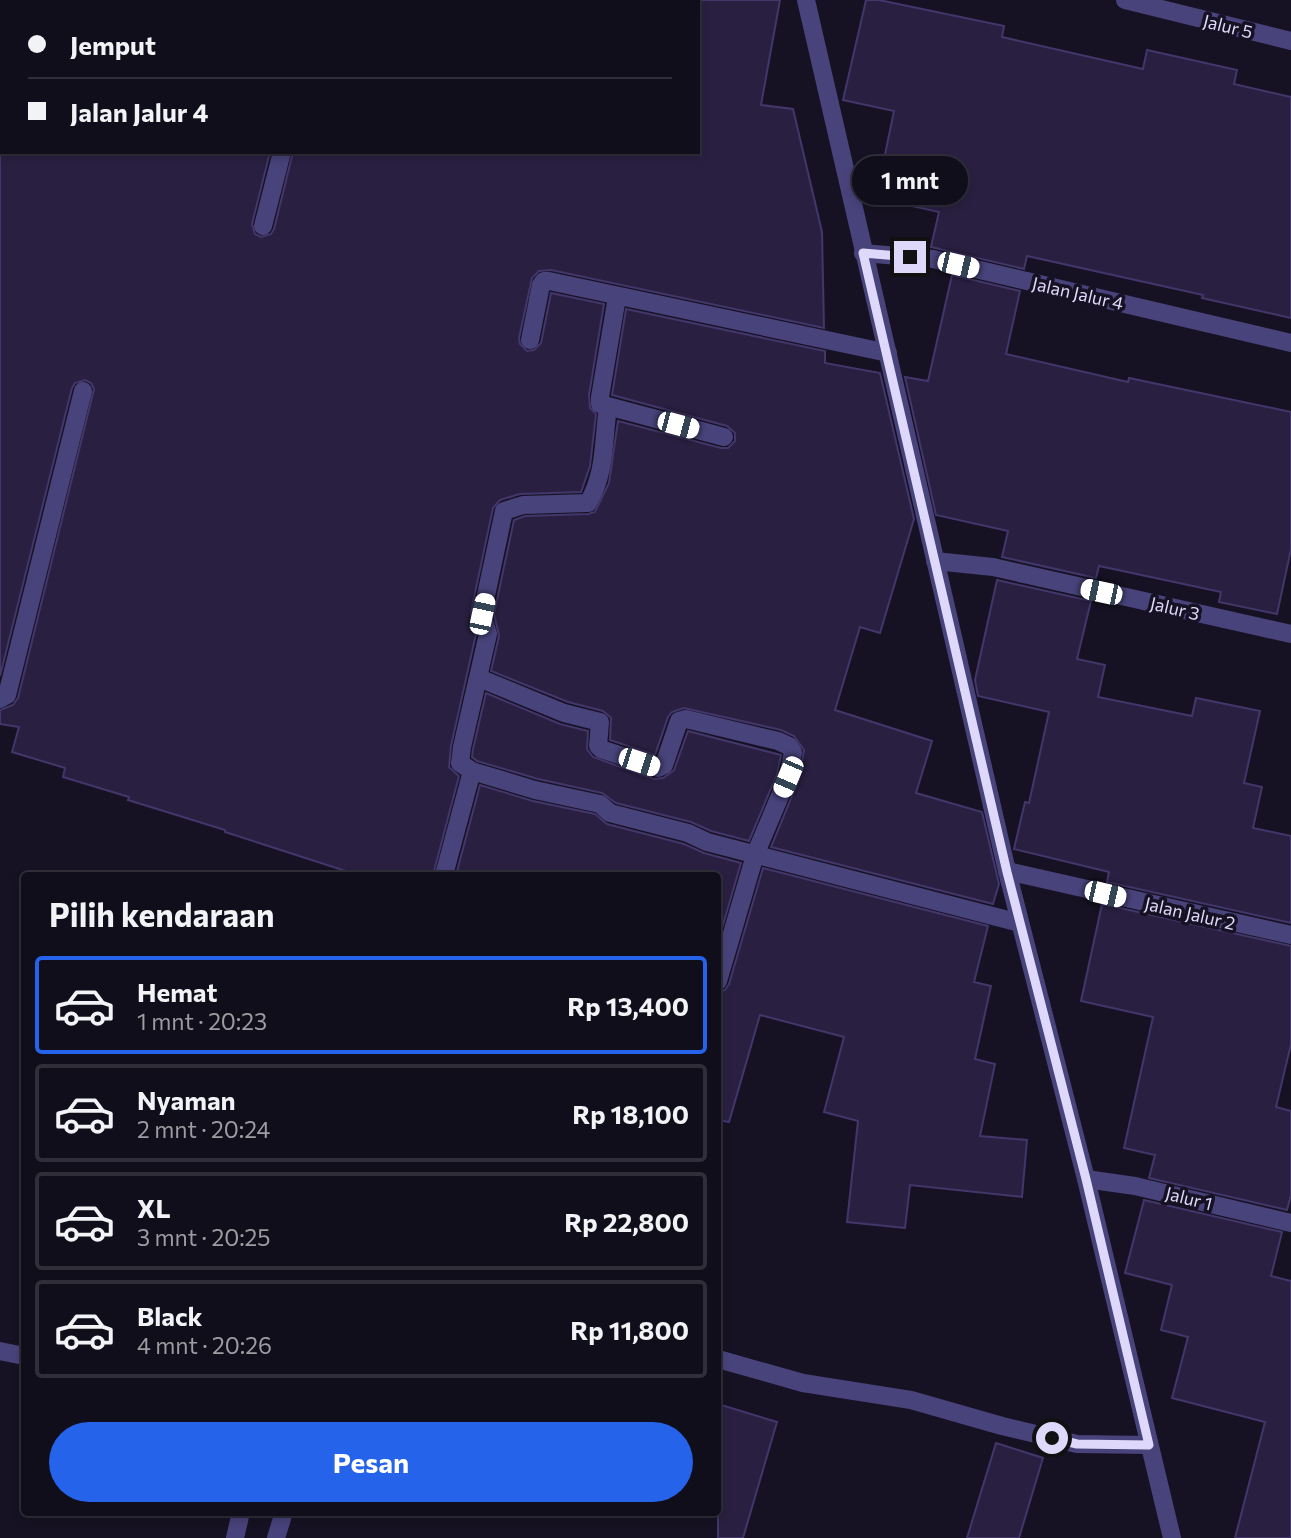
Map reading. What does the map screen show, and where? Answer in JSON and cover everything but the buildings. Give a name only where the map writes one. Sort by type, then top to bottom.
[{"type":"street","points":[[806,0],[1007,872],[1086,1179],[1172,1538]]},
{"type":"street","name":"Jalur 5","points":[[1125,0],[1291,41]]},
{"type":"street","points":[[263,226],[281,154]]},
{"type":"street","name":"Jalan Jalur 4","points":[[863,253],[933,259],[1291,343]]},
{"type":"street","points":[[530,340],[544,281],[888,353]]},
{"type":"street","points":[[617,297],[600,404],[724,437]]},
{"type":"street","points":[[0,699],[7,695],[83,391]]},
{"type":"street","points":[[608,407],[604,430],[606,443],[597,488],[588,503],[523,505],[505,511],[482,614],[488,634],[460,763],[472,771],[535,790],[600,804],[610,813],[688,833],[707,842],[1020,923]]},
{"type":"street","name":"Jalur 3","points":[[935,561],[993,567],[1291,634]]},
{"type":"street","points":[[479,678],[564,713],[600,722],[598,746],[601,749],[657,768],[664,765],[679,721],[686,719],[789,746],[793,752],[788,777],[755,855],[721,971]]},
{"type":"street","points":[[445,872],[472,771]]},
{"type":"street","name":"Jalan Jalur 2","points":[[1007,872],[1291,936]]},
{"type":"street","name":"Jalur 1","points":[[1086,1179],[1135,1185],[1291,1223]]},
{"type":"street","points":[[0,1351],[21,1355]]},
{"type":"street","points":[[721,1360],[803,1383],[911,1400],[1077,1444],[1149,1445]]},
{"type":"street","points":[[235,1538],[241,1516]]},
{"type":"street","points":[[276,1538],[283,1516]]},
{"type":"route","points":[[910,257],[863,253],[1007,872],[1086,1179],[1149,1445],[1077,1444],[1052,1438]]}]
